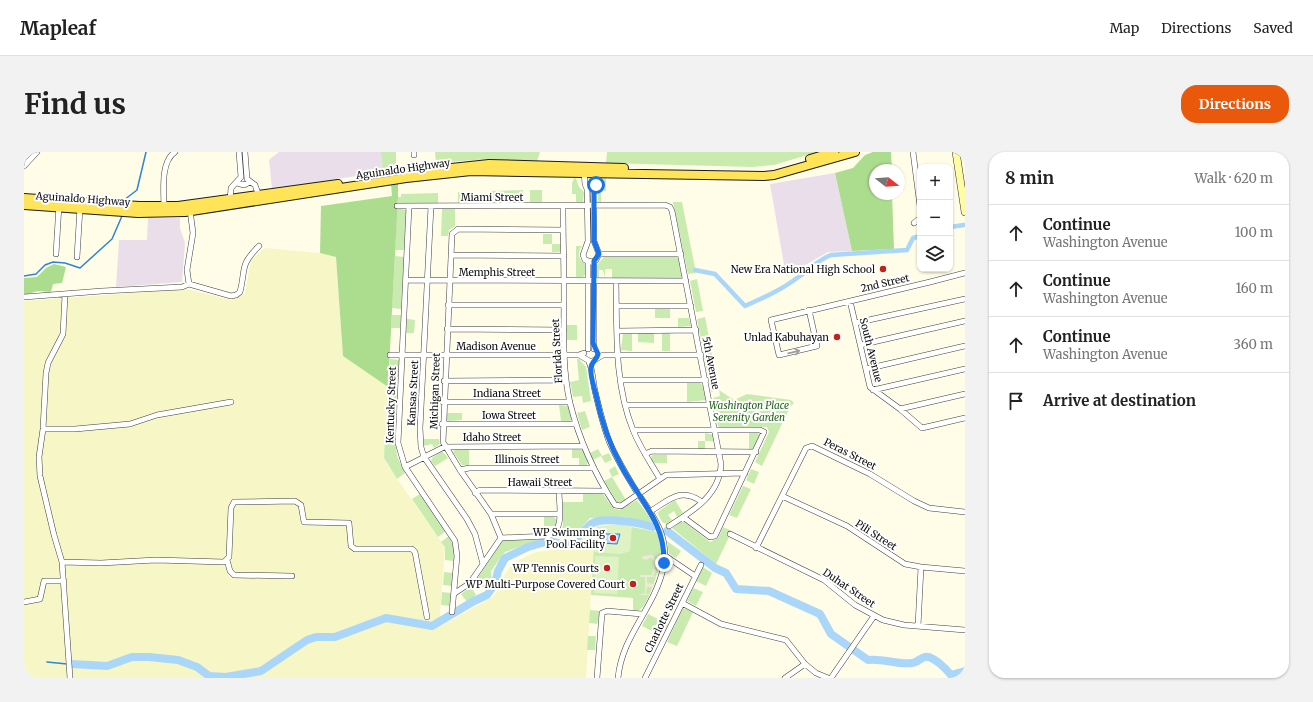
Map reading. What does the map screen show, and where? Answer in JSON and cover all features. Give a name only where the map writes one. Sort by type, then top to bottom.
[{"type":"main road","name":"Aguinaldo Highway","points":[[716,173],[775,169],[834,152]]},
{"type":"main road","name":"Aguinaldo Highway","points":[[24,205],[60,203],[80,208],[164,210],[230,203],[420,174],[471,171],[596,170],[774,175],[855,152]]},
{"type":"main road","name":"Aguinaldo Highway","points":[[24,198],[60,203],[164,210]]},
{"type":"street","points":[[24,166],[37,152]]},
{"type":"street","points":[[164,210],[163,189],[166,164],[175,152]]},
{"type":"street","points":[[239,152],[246,177],[255,185],[260,198]]},
{"type":"street","points":[[230,203],[231,188],[241,177],[245,152]]},
{"type":"street","points":[[913,152],[919,200]]},
{"type":"street","points":[[956,152],[965,212]]},
{"type":"street","points":[[584,170],[584,184],[588,192],[594,241],[599,254]]},
{"type":"street","points":[[596,170],[596,184],[590,206],[588,241],[583,255],[588,261],[591,281],[594,357],[591,368],[598,405],[608,437],[622,468],[658,523],[664,554],[664,567],[659,582],[623,653],[618,678]]},
{"type":"street","points":[[237,183],[244,185],[250,182]]},
{"type":"street","points":[[588,192],[594,187]]},
{"type":"street","points":[[588,192],[590,206]]},
{"type":"street","points":[[56,254],[60,203]]},
{"type":"street","name":"Miami Street","points":[[398,206],[670,207]]},
{"type":"street","name":"Kentucky Street","points":[[409,206],[398,442],[405,467],[455,541],[457,556],[455,593],[452,612]]},
{"type":"street","name":"Kansas Street","points":[[431,206],[420,428],[421,447],[424,457],[467,519],[475,534],[483,564]]},
{"type":"street","name":"Florida Street","points":[[563,206],[564,355],[570,402],[584,446],[606,491],[615,505],[621,506],[639,494]]},
{"type":"street","name":"5th Avenue","points":[[669,526],[683,518],[714,490],[720,473],[720,451],[684,268],[670,207]]},
{"type":"street","points":[[77,257],[80,208]]},
{"type":"street","points":[[189,284],[187,270],[193,233],[190,208]]},
{"type":"street","name":"Michigan Street","points":[[501,538],[491,514],[444,447],[442,424],[452,234],[455,230],[563,230]]},
{"type":"street","points":[[24,297],[182,287],[189,284],[231,296],[236,295],[240,292],[243,269],[248,257],[259,246]]},
{"type":"street","points":[[586,248],[590,246],[596,247]]},
{"type":"street","points":[[599,254],[681,254]]},
{"type":"street","points":[[599,254],[594,261],[584,354],[594,357],[603,355],[700,355]]},
{"type":"street","points":[[451,255],[564,256]]},
{"type":"street","points":[[588,261],[594,261]]},
{"type":"street","name":"2nd Street","points":[[809,310],[817,346],[779,355],[771,320],[809,310],[965,273]]},
{"type":"street","name":"Memphis Street","points":[[406,280],[686,281]]},
{"type":"street","points":[[616,281],[617,355],[625,405],[633,430],[660,479]]},
{"type":"street","points":[[65,295],[63,334],[48,363],[46,373],[43,429],[39,457],[40,476],[62,562],[70,678]]},
{"type":"street","points":[[855,324],[965,299]]},
{"type":"street","name":"South Avenue","points":[[850,301],[870,388],[900,409],[922,428],[965,418]]},
{"type":"street","points":[[448,305],[564,305]]},
{"type":"street","points":[[617,306],[691,306]]},
{"type":"street","points":[[860,345],[965,321]]},
{"type":"street","points":[[447,329],[564,330]]},
{"type":"street","points":[[617,331],[696,330]]},
{"type":"street","points":[[866,369],[965,346]]},
{"type":"street","name":"Madison Avenue","points":[[390,355],[584,354],[594,357]]},
{"type":"street","points":[[874,390],[965,369]]},
{"type":"street","points":[[444,381],[566,380]]},
{"type":"street","points":[[620,380],[706,380]]},
{"type":"street","points":[[900,409],[965,394]]},
{"type":"street","points":[[43,429],[76,429],[130,424],[158,415],[231,402]]},
{"type":"street","name":"Indiana Street","points":[[443,402],[570,402]]},
{"type":"street","points":[[625,405],[710,405]]},
{"type":"street","name":"Iowa Street","points":[[442,424],[576,424]]},
{"type":"street","points":[[633,430],[760,430],[764,432],[756,452],[713,538],[683,518]]},
{"type":"street","name":"Idaho Street","points":[[405,467],[444,447],[584,446]]},
{"type":"street","name":"Peras Street","points":[[756,548],[806,448],[812,446],[870,474],[924,506],[965,512]]},
{"type":"street","points":[[645,454],[652,451],[756,452]]},
{"type":"street","name":"Illinois Street","points":[[460,470],[469,468],[594,468]]},
{"type":"street","points":[[639,494],[660,479],[671,474],[745,473]]},
{"type":"street","name":"Hawaii Street","points":[[475,493],[480,490],[606,491]]},
{"type":"street","points":[[455,593],[470,583],[501,538],[548,536],[558,530],[559,491]]},
{"type":"street","points":[[651,512],[679,495],[692,496],[702,502]]},
{"type":"street","name":"Pili Street","points":[[782,496],[847,526],[905,564],[921,568],[965,571]]},
{"type":"street","points":[[292,576],[234,575],[230,571],[227,560],[230,557],[232,505],[234,502],[296,501],[301,504],[304,522],[349,523],[352,546],[355,549],[412,549],[415,552],[427,617]]},
{"type":"street","points":[[491,514],[559,514]]},
{"type":"street","name":"Duhat Street","points":[[730,534],[824,580],[855,605],[874,616],[893,624],[965,630]]},
{"type":"street","points":[[664,554],[695,576]]},
{"type":"street","points":[[62,562],[227,560]]},
{"type":"street","name":"Charlotte Street","points":[[645,678],[701,565]]},
{"type":"street","points":[[918,626],[921,568]]},
{"type":"street","points":[[24,602],[40,599],[44,581],[64,581]]},
{"type":"street","points":[[682,603],[721,624],[786,640],[805,664],[816,673],[828,678]]},
{"type":"street","points":[[597,678],[602,613],[607,611],[642,614]]},
{"type":"street","points":[[831,678],[874,616]]},
{"type":"street","points":[[786,678],[805,664]]},
{"type":"shaded area","points":[[279,152],[381,152],[382,172],[272,189],[269,160]]},
{"type":"shaded area","points":[[835,173],[852,251],[828,252],[786,276],[770,184]]},
{"type":"shaded area","points":[[148,218],[180,218],[180,228],[185,243],[182,282],[116,287],[119,240],[147,240]]},
{"type":"shaded area","points":[[652,555],[656,560],[654,569],[656,570],[653,576],[657,577],[647,577],[647,583],[654,584],[653,587],[647,587],[646,594],[650,594],[649,595],[639,595],[645,593],[645,577],[640,577],[640,575],[652,575],[654,561],[651,557],[646,560],[641,558]]},
{"type":"green space","points":[[381,152],[396,152],[396,170],[382,172]]},
{"type":"green space","points":[[435,152],[540,152],[537,161],[488,159],[436,163]]},
{"type":"green space","points":[[607,152],[817,152],[774,165],[752,167],[606,163]]},
{"type":"green space","points":[[873,152],[891,152],[892,164],[869,164],[869,200],[892,200],[894,249],[852,251],[835,173],[853,168],[865,155]]},
{"type":"green space","points":[[575,176],[579,187],[584,192],[583,202],[576,202],[576,194],[572,194],[572,183]]},
{"type":"green space","points":[[606,177],[606,191],[601,191],[601,203],[599,203],[599,189]]},
{"type":"green space","points":[[391,184],[398,184],[398,197],[388,387],[343,356],[336,257],[320,253],[321,206],[392,196]]},
{"type":"green space","points":[[523,190],[523,202],[490,202],[490,191]]},
{"type":"green space","points":[[530,190],[542,190],[542,202],[530,202]]},
{"type":"green space","points":[[458,192],[471,192],[471,203],[458,203]]},
{"type":"green space","points":[[438,193],[438,203],[398,203],[398,197],[401,197],[401,194]]},
{"type":"green space","points":[[673,202],[682,202],[696,273],[688,274]]},
{"type":"green space","points":[[397,208],[406,210],[404,250],[395,250]]},
{"type":"green space","points":[[442,209],[455,209],[455,226],[449,230],[448,236],[441,236]]},
{"type":"green space","points":[[543,234],[552,234],[552,244],[543,244]]},
{"type":"green space","points":[[552,244],[561,244],[560,252],[552,252]]},
{"type":"green space","points":[[576,246],[582,246],[579,253],[581,260],[585,264],[585,275],[583,277],[576,277]]},
{"type":"green space","points":[[265,248],[320,253],[336,257],[343,356],[388,387],[384,458],[445,547],[439,627],[493,597],[500,588],[505,574],[513,563],[536,552],[569,548],[595,529],[586,678],[24,678],[24,301],[187,289],[230,300],[245,294],[251,260]]},
{"type":"green space","points":[[395,256],[404,257],[401,309],[392,308]]},
{"type":"green space","points":[[604,257],[676,257],[678,258],[682,276],[681,278],[612,278],[612,269],[605,269],[605,278],[603,270],[599,270],[599,278],[597,277],[597,265]]},
{"type":"green space","points":[[54,264],[66,267],[62,283],[53,284],[51,292],[38,291],[24,295],[24,278],[37,277],[46,268]]},
{"type":"green space","points":[[697,279],[703,311],[696,312],[690,281]]},
{"type":"green space","points":[[655,309],[670,309],[670,318],[655,318]]},
{"type":"green space","points":[[392,315],[401,315],[400,328],[391,328]]},
{"type":"green space","points":[[705,317],[710,343],[702,345],[697,319]]},
{"type":"green space","points":[[678,318],[689,318],[691,326],[678,327]]},
{"type":"green space","points":[[407,319],[415,320],[414,333],[406,333]]},
{"type":"green space","points":[[567,325],[577,325],[577,340],[567,340]]},
{"type":"green space","points":[[623,333],[632,333],[632,351],[621,350]]},
{"type":"green space","points":[[638,333],[654,333],[654,343],[638,342]]},
{"type":"green space","points":[[662,333],[670,333],[670,351],[662,351]]},
{"type":"green space","points":[[711,349],[719,390],[711,392],[703,351]]},
{"type":"green space","points":[[390,359],[399,360],[398,378],[389,378]]},
{"type":"green space","points":[[577,359],[579,359],[586,367],[591,401],[583,403],[582,396],[573,397],[570,382],[579,380]]},
{"type":"green space","points":[[687,383],[700,383],[703,386],[706,400],[687,402]]},
{"type":"green space","points":[[388,387],[397,388],[396,410],[387,409]]},
{"type":"green space","name":"Washington Place Serenity Garden","points":[[719,390],[734,400],[747,394],[791,400],[794,403],[790,407],[762,466],[755,462],[769,432],[767,427],[718,426],[713,398],[720,396]]},
{"type":"green space","points":[[559,405],[568,406],[572,419],[570,421],[561,421]]},
{"type":"green space","points":[[585,411],[590,427],[582,430],[577,413]]},
{"type":"green space","points":[[446,413],[462,413],[462,420],[448,421],[446,419]]},
{"type":"green space","points":[[705,433],[714,435],[715,441],[705,441]]},
{"type":"green space","points":[[749,433],[758,433],[760,436],[753,449],[749,449]]},
{"type":"green space","points":[[385,435],[395,435],[397,456],[405,473],[397,479],[384,458]]},
{"type":"green space","points":[[424,439],[439,439],[440,444],[434,448],[432,444],[424,446]]},
{"type":"green space","points":[[698,441],[705,441],[705,449],[698,449]]},
{"type":"green space","points":[[456,448],[469,448],[469,465],[462,465],[453,452]]},
{"type":"green space","points":[[572,449],[583,450],[588,462],[586,466],[579,466],[579,458],[572,458]]},
{"type":"green space","points":[[598,449],[602,456],[609,453],[612,460],[605,463],[601,456],[593,460],[590,453]]},
{"type":"green space","points":[[442,451],[448,458],[435,466],[431,461],[432,458]]},
{"type":"green space","points":[[653,455],[667,455],[667,463],[654,463],[650,458]]},
{"type":"green space","points":[[615,466],[619,474],[612,477],[609,470]]},
{"type":"green space","points":[[751,469],[759,472],[754,484],[746,480]]},
{"type":"green space","points":[[612,477],[626,500],[618,503],[604,481]]},
{"type":"green space","points":[[743,486],[751,489],[737,518],[729,515]]},
{"type":"green space","points":[[420,494],[446,531],[438,537],[412,499]]},
{"type":"green space","points":[[583,494],[603,494],[613,508],[619,510],[637,500],[654,523],[621,517],[590,518],[577,533],[561,532],[563,525],[563,502],[583,502]]},
{"type":"green space","points":[[675,500],[683,513],[677,517],[674,511],[668,515],[672,520],[666,524],[662,522],[658,514],[659,511]]},
{"type":"green space","points":[[544,517],[554,517],[556,519],[556,526],[544,526]]},
{"type":"green space","points":[[680,522],[684,522],[710,542],[718,538],[723,527],[732,531],[716,564],[672,528]]},
{"type":"green space","points":[[622,525],[657,532],[662,553],[656,579],[646,602],[638,610],[633,610],[633,598],[591,595],[595,529],[597,526]]},
{"type":"green space","name":"WP Swimming Pool Facility","points":[[622,525],[632,527],[630,551],[621,554],[593,552],[595,529],[597,526]]},
{"type":"green space","points":[[449,536],[454,548],[454,561],[445,560],[445,547],[441,542]]},
{"type":"green space","points":[[503,540],[550,540],[524,545],[505,552],[491,571],[492,581],[487,590],[475,582]]},
{"type":"green space","points":[[667,541],[681,551],[676,558],[669,553]]},
{"type":"green space","name":"WP Tennis Courts","points":[[595,556],[619,557],[617,594],[594,593]]},
{"type":"green space","points":[[703,567],[712,573],[706,586],[696,581]]},
{"type":"green space","points":[[444,572],[453,573],[452,586],[443,585]]},
{"type":"green space","points":[[471,587],[476,595],[467,602],[461,594]]},
{"type":"green space","points":[[693,588],[703,592],[696,606],[687,601]]},
{"type":"green space","points":[[442,592],[451,593],[450,606],[441,605]]},
{"type":"green space","points":[[683,608],[693,612],[677,646],[667,642]]},
{"type":"green space","points":[[590,610],[600,611],[597,624],[589,623]]},
{"type":"green space","points":[[648,614],[668,624],[665,630],[655,625],[652,631],[642,626]]},
{"type":"green space","points":[[588,636],[596,636],[595,650],[587,650]]},
{"type":"water","points":[[601,534],[620,534],[617,544],[601,543]]},
{"type":"waterway","points":[[124,200],[137,190],[146,152]]},
{"type":"waterway","points":[[24,276],[36,274],[45,265],[53,262],[65,263],[80,268],[112,239],[122,216]]},
{"type":"waterway","points":[[953,227],[964,225]]},
{"type":"waterway","points":[[695,270],[715,274],[745,306],[785,286],[826,257],[831,255],[907,250],[913,238],[917,237]]},
{"type":"waterway","points":[[71,664],[107,666],[132,657],[149,657],[178,660],[197,667],[209,676],[226,677],[261,671],[307,640],[316,637],[335,637],[386,618],[432,626],[487,595],[495,584],[498,571],[505,558],[528,547],[549,541],[562,544],[571,543],[591,524],[596,522],[612,520],[653,527]]},
{"type":"waterway","points":[[667,531],[715,568],[726,573],[736,589],[769,591],[820,614],[831,634],[868,660],[914,663],[922,658],[929,657],[938,662],[951,675],[965,671]]},
{"type":"waterway","points":[[47,662],[67,664]]},
{"type":"place","name":"New Era National High School","points":[[883,269]]},
{"type":"place","name":"Unlad Kabuhayan","points":[[837,337]]},
{"type":"place","name":"WP Swimming Pool Facility","points":[[613,538]]},
{"type":"place","name":"WP Tennis Courts","points":[[607,568]]},
{"type":"place","name":"WP Multi-Purpose Covered Court","points":[[633,584]]},
{"type":"route","points":[[596,185],[594,187],[594,241],[599,251],[599,256],[594,261],[593,343],[594,349],[598,354],[591,368],[594,386],[602,419],[614,451],[622,468],[658,523],[663,540],[664,563]]}]
